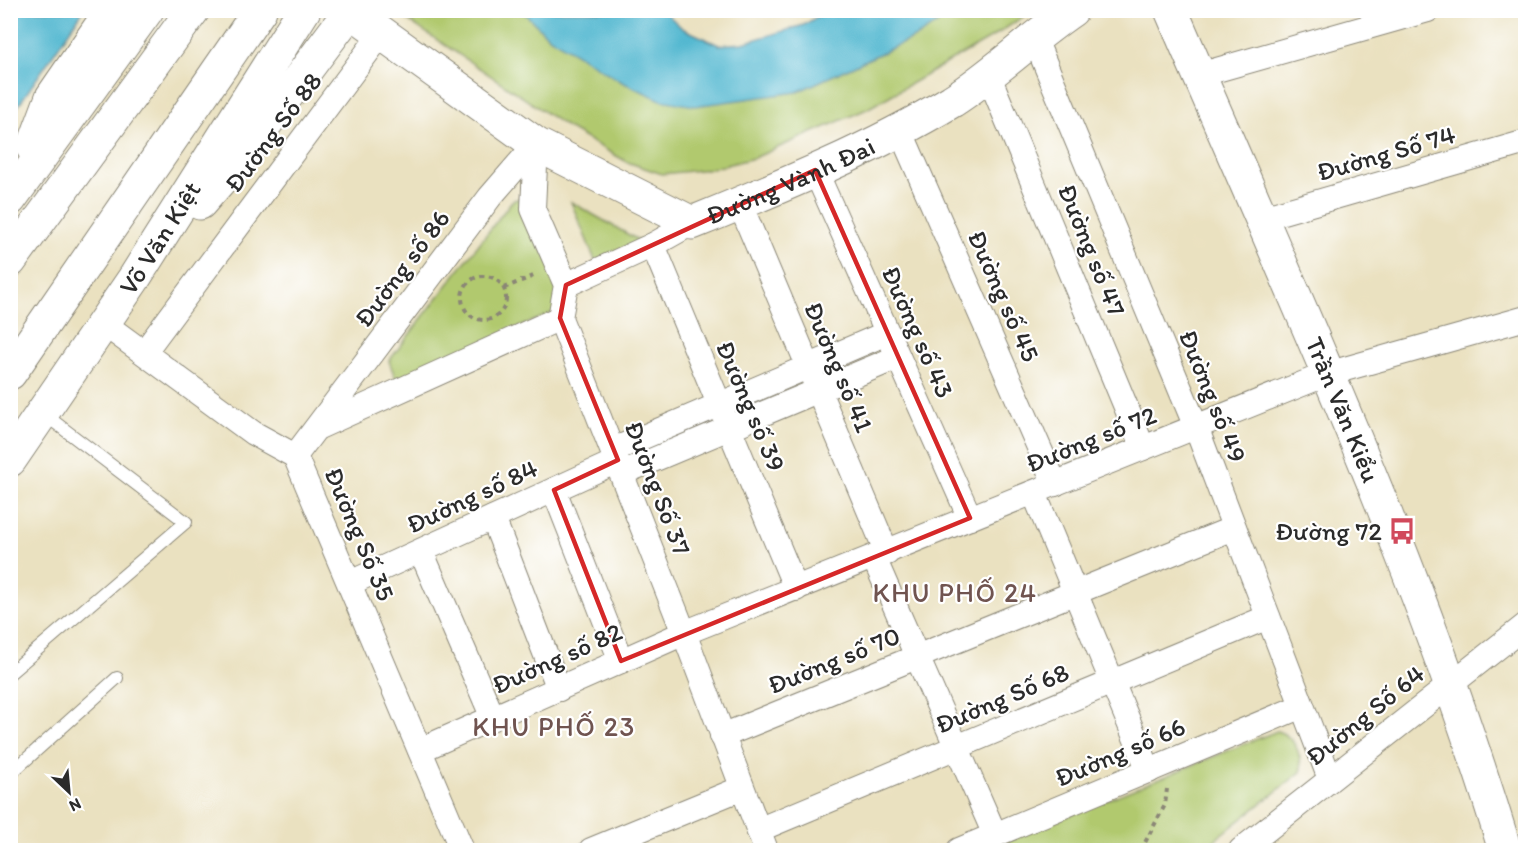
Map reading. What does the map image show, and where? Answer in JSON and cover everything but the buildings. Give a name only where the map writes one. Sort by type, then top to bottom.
[{"type":"main road","points":[[15,192],[52,97],[112,10]]},
{"type":"main road","points":[[15,192],[147,10]]},
{"type":"main road","points":[[10,261],[193,10]]},
{"type":"main road","name":"Võ Văn Kiệt","points":[[10,373],[260,10]]},
{"type":"main road","name":"Võ Văn Kiệt","points":[[10,460],[135,277],[304,10]]},
{"type":"main road","name":"Đường Vành Đai","points":[[351,11],[536,144],[692,223],[740,204],[900,130],[954,99],[1072,10]]},
{"type":"main road","name":"Trần Văn Kiểu","points":[[1171,10],[1262,218],[1452,682],[1505,850]]},
{"type":"main road","points":[[135,277],[242,155],[351,11]]},
{"type":"street","points":[[1200,75],[1428,10]]},
{"type":"street","name":"Đường Số 88","points":[[145,351],[381,34]]},
{"type":"street","name":"Đường số 49","points":[[1034,37],[1196,427],[1330,779]]},
{"type":"street","name":"Đường số 47","points":[[988,74],[1143,448]]},
{"type":"street","name":"Đường số 45","points":[[900,130],[1044,489],[1075,593],[1149,771]]},
{"type":"street","name":"Đường Số 74","points":[[1262,218],[1526,142]]},
{"type":"street","points":[[536,144],[533,209],[562,275],[560,318]]},
{"type":"street","name":"Đường số 86","points":[[295,456],[490,197],[536,144]]},
{"type":"street","name":"Đường số 43","points":[[815,170],[970,518]]},
{"type":"street","name":"Đường số 41","points":[[740,204],[818,392],[880,555]]},
{"type":"street","points":[[562,275],[653,245],[692,223]]},
{"type":"street","name":"Đường số 39","points":[[653,245],[796,589]]},
{"type":"street","name":"Đường số 86","points":[[316,428],[560,318]]},
{"type":"street","name":"Đường Số 37","points":[[560,318],[684,633],[762,840]]},
{"type":"street","name":"Đường Số 35","points":[[104,323],[145,351],[253,433],[295,456],[462,850]]},
{"type":"street","name":"Đường số 72","points":[[684,633],[1327,374],[1523,325]]},
{"type":"street","name":"Đường số 84","points":[[350,583],[617,461],[720,405],[887,333]]},
{"type":"street","name":"Đường số 84","points":[[617,461],[730,428],[898,357]]},
{"type":"street","points":[[554,489],[621,661]]},
{"type":"street","points":[[493,518],[559,689]]},
{"type":"street","name":"Đường số 70","points":[[722,736],[1234,528]]},
{"type":"street","points":[[421,551],[493,718]]},
{"type":"street","points":[[880,555],[917,658],[995,835]]},
{"type":"street","name":"Đường Số 68","points":[[762,840],[957,748],[1268,617]]},
{"type":"street","name":"Đường Số 64","points":[[1241,850],[1526,625]]},
{"type":"street","name":"Đường số 82","points":[[420,750],[684,633]]},
{"type":"street","name":"Đường số 66","points":[[959,850],[1302,706]]},
{"type":"street","points":[[591,850],[742,788]]},
{"type":"lane","points":[[10,673],[186,522],[43,413]]},
{"type":"lane","points":[[10,774],[117,678]]},
{"type":"path","points":[[504,288],[562,275]]},
{"type":"path","points":[[481,276],[494,279],[504,288],[506,302],[499,314],[493,318],[486,320],[471,316],[462,304],[464,289],[474,278],[481,276]]},
{"type":"path","points":[[1142,850],[1165,805],[1171,761]]},
{"type":"highlighted area","points":[[815,170],[970,518],[621,661],[554,490],[618,460],[560,318],[566,285]]},
{"type":"green space","points":[[394,11],[522,11],[549,37],[797,92],[918,36],[955,11],[1032,11],[994,36],[867,109],[754,158],[710,169],[662,174],[627,162],[573,131]]},
{"type":"green space","points":[[523,197],[562,288],[559,310],[396,380],[389,361],[512,201]]},
{"type":"green space","points":[[571,202],[652,248],[599,270]]},
{"type":"green space","points":[[1277,731],[1289,737],[1296,747],[1301,772],[1202,850],[983,850]]},
{"type":"water","points":[[10,11],[83,11],[11,116]]},
{"type":"water","points":[[522,11],[664,11],[682,28],[719,45],[743,43],[804,25],[826,11],[955,11],[918,36],[797,92],[695,106],[661,100],[622,82],[549,37]]},
{"type":"place","name":"Đường 72","points":[[1402,531]]},
{"type":"district","name":"KHU PHỐ 24","points":[[955,593]]},
{"type":"district","name":"KHU PHỐ 23","points":[[554,727]]}]
